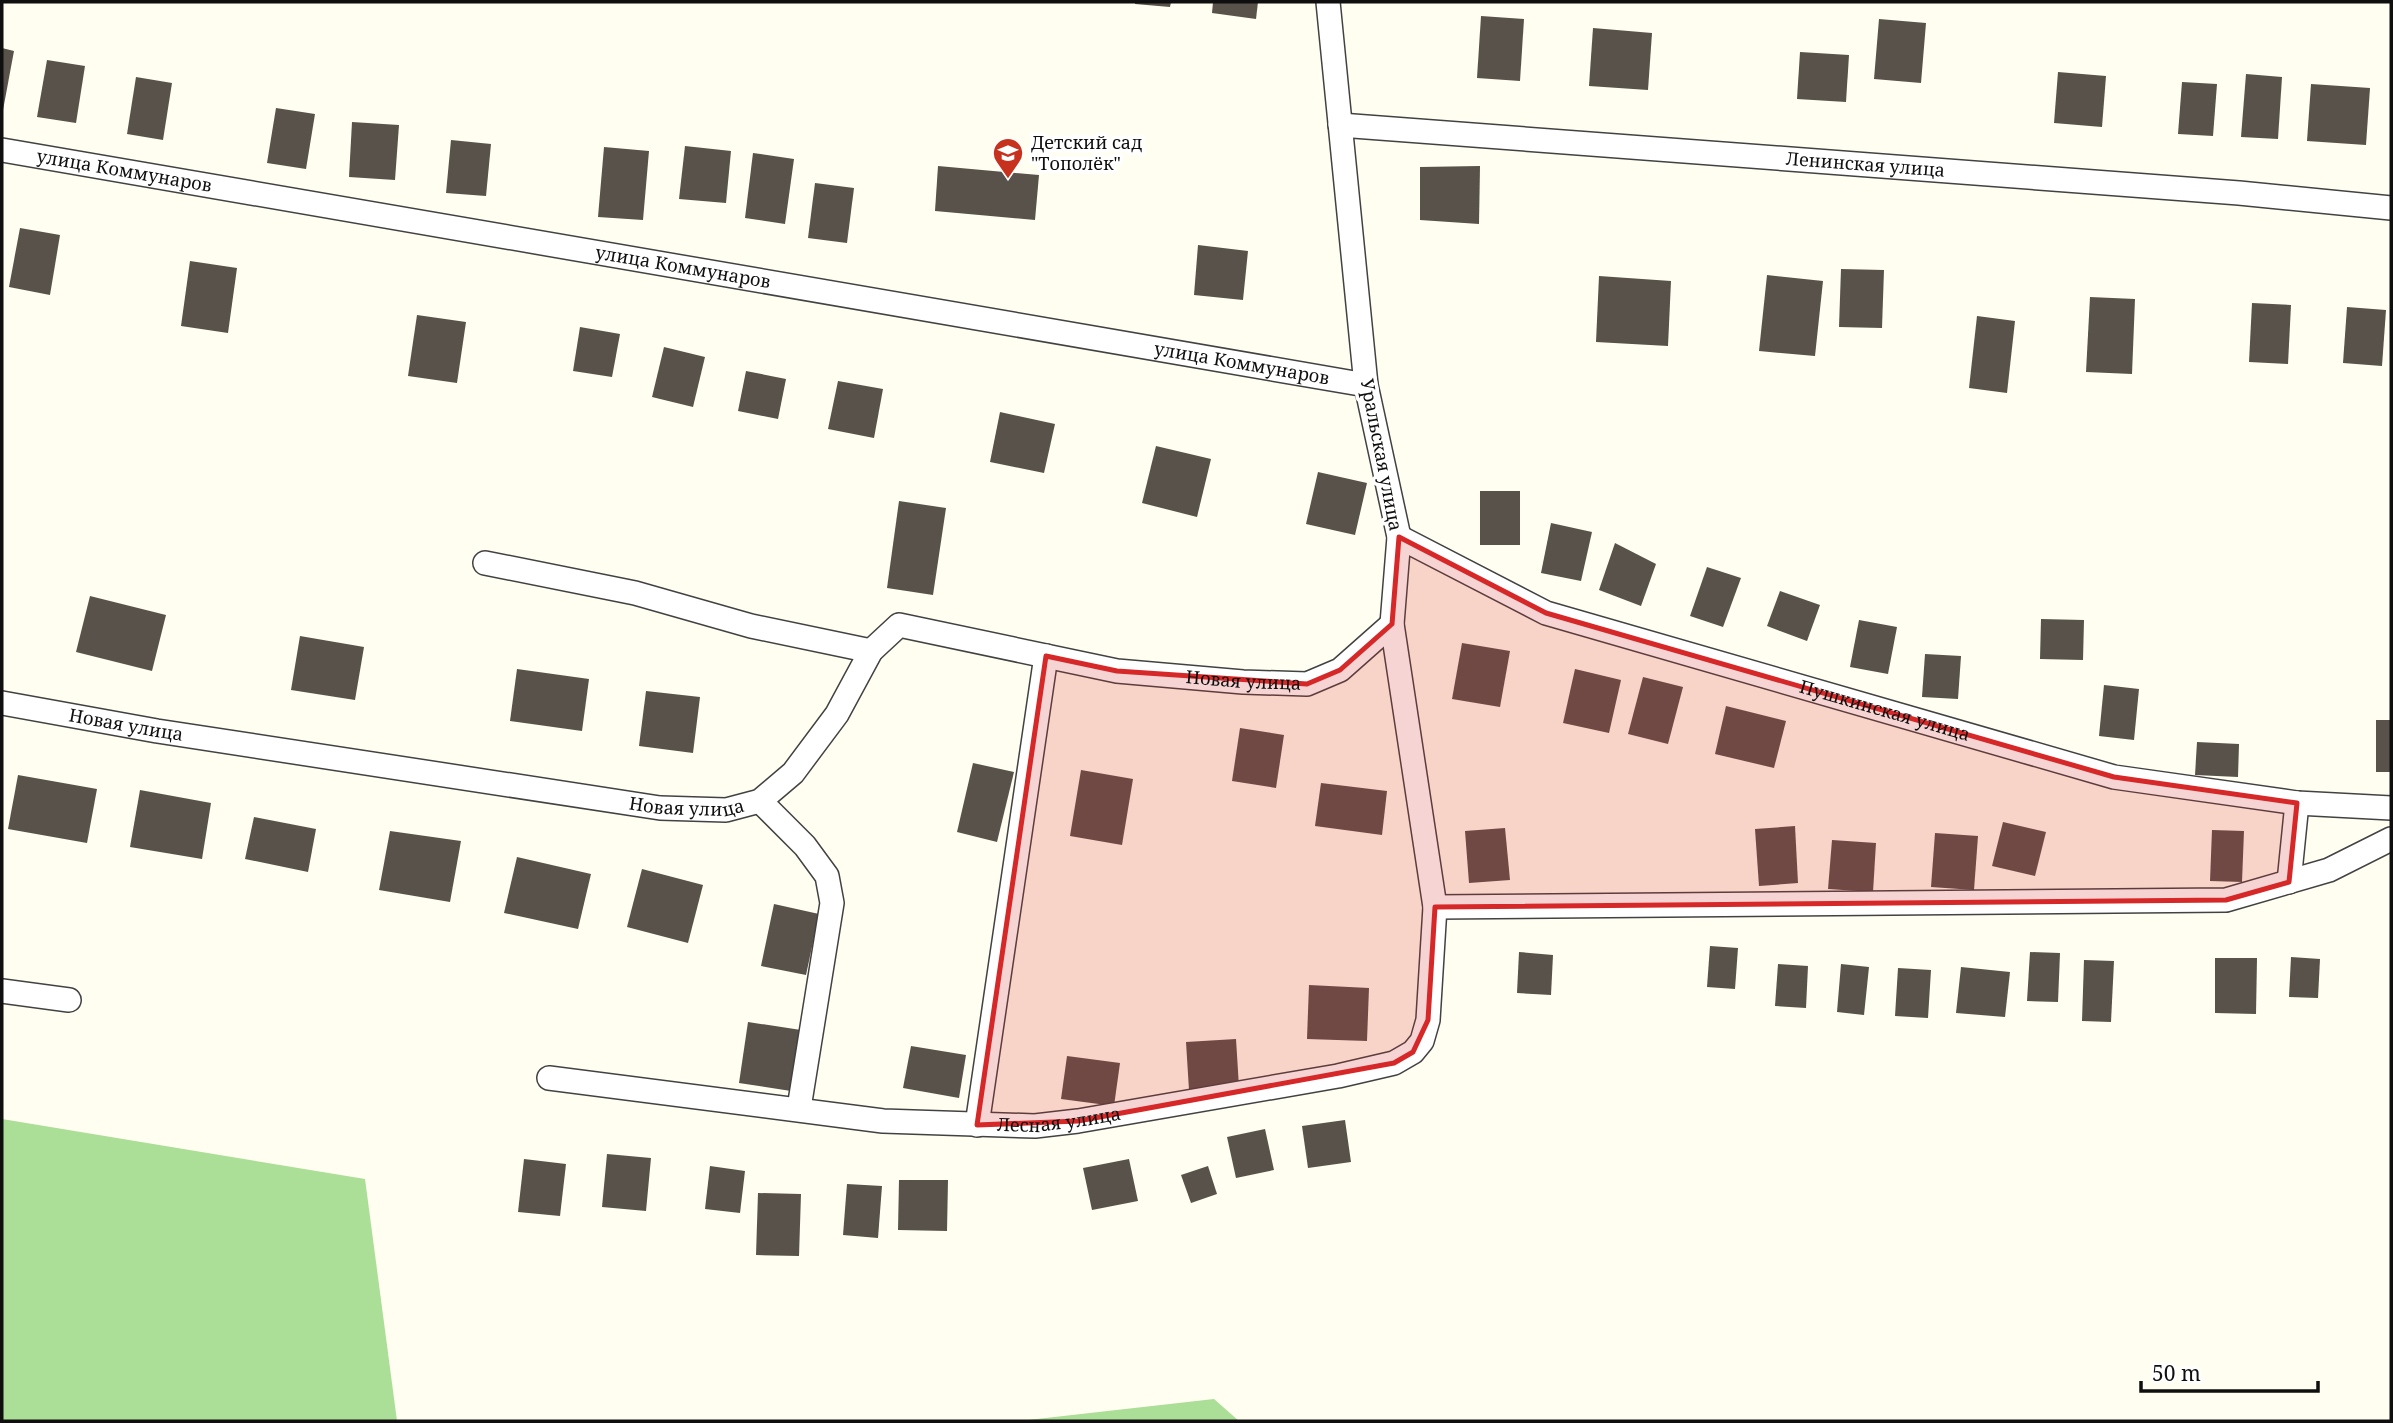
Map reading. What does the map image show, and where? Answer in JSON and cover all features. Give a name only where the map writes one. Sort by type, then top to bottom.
[{"type":"street","name":"Уральская улица","points":[[1328,2],[1366,385],[1399,537],[1392,624],[1435,907]]},
{"type":"street","name":"Ленинская улица","points":[[1340,125],[2239,192],[2391,208]]},
{"type":"street","name":"улица Коммунаров","points":[[2,150],[1366,385]]},
{"type":"street","name":"Пушкинская улица","points":[[1399,537],[1546,612],[2114,777],[2297,803],[2391,808]]},
{"type":"street","points":[[485,563],[635,593],[751,626],[871,652]]},
{"type":"street","name":"Новая улица","points":[[2,703],[158,731],[660,808],[726,810],[760,801],[793,773],[836,714],[871,652],[899,625],[1117,671],[1243,682],[1307,684],[1340,670],[1392,624]]},
{"type":"street","points":[[977,1125],[1046,656]]},
{"type":"street","points":[[760,801],[805,846],[827,876],[832,903],[799,1108]]},
{"type":"street","points":[[2289,882],[2297,803]]},
{"type":"street","points":[[1435,907],[2226,900],[2329,870],[2391,839]]},
{"type":"street","name":"Лесная улица","points":[[548,1078],[799,1108],[883,1121],[1035,1126],[1338,1076],[1394,1063],[1413,1052],[1422,1041],[1428,1020],[1435,907]]},
{"type":"street","points":[[2,991],[69,1000]]},
{"type":"highlighted area","points":[[1399,537],[1546,613],[2114,777],[2297,803],[2289,882],[2226,900],[1435,907],[1428,1020],[1413,1052],[1394,1063],[1078,1121],[977,1125],[1046,656],[1117,671],[1307,684],[1340,670],[1392,624]]},
{"type":"green space","points":[[2,1119],[365,1179],[397,1421],[2,1421]]},
{"type":"green space","points":[[1214,1399],[1239,1421],[1019,1421]]},
{"type":"building","points":[[1135,2],[1171,2],[1170,7]]},
{"type":"building","points":[[1213,2],[1258,2],[1256,19],[1212,13]]},
{"type":"building","points":[[1481,16],[1524,19],[1520,81],[1477,78]]},
{"type":"building","points":[[1879,19],[1926,23],[1921,83],[1874,79]]},
{"type":"building","points":[[1593,28],[1652,33],[1648,90],[1589,86]]},
{"type":"building","points":[[2,48],[14,51],[3,110],[2,110]]},
{"type":"building","points":[[1800,52],[1849,55],[1846,102],[1797,99]]},
{"type":"building","points":[[47,60],[85,66],[76,123],[37,117]]},
{"type":"building","points":[[2058,72],[2106,76],[2102,127],[2054,123]]},
{"type":"building","points":[[2246,74],[2282,77],[2278,139],[2241,137]]},
{"type":"building","points":[[136,77],[172,83],[163,140],[127,134]]},
{"type":"building","points":[[2182,82],[2217,84],[2213,136],[2178,134]]},
{"type":"building","points":[[2311,84],[2370,88],[2366,145],[2307,141]]},
{"type":"building","points":[[276,108],[315,114],[306,169],[267,163]]},
{"type":"building","points":[[352,122],[399,125],[395,180],[349,177]]},
{"type":"building","points":[[451,140],[491,144],[486,196],[446,193]]},
{"type":"building","points":[[685,146],[731,151],[726,203],[679,199]]},
{"type":"building","points":[[604,147],[649,151],[643,220],[598,217]]},
{"type":"building","points":[[753,153],[794,159],[785,224],[745,218]]},
{"type":"building","points":[[938,166],[1039,175],[1035,220],[935,211]]},
{"type":"building","points":[[1480,166],[1479,224],[1420,220],[1420,167]]},
{"type":"building","points":[[815,183],[854,188],[847,243],[808,238]]},
{"type":"building","points":[[20,228],[60,235],[50,295],[9,287]]},
{"type":"building","points":[[1198,245],[1248,251],[1243,300],[1194,295]]},
{"type":"building","points":[[190,261],[237,268],[228,333],[181,326]]},
{"type":"building","points":[[1841,269],[1884,270],[1882,328],[1839,327]]},
{"type":"building","points":[[1767,275],[1823,281],[1815,356],[1759,351]]},
{"type":"building","points":[[1599,276],[1671,281],[1668,346],[1596,342]]},
{"type":"building","points":[[2090,297],[2135,299],[2132,374],[2086,372]]},
{"type":"building","points":[[2252,303],[2291,305],[2288,364],[2249,362]]},
{"type":"building","points":[[2347,307],[2386,310],[2382,366],[2343,363]]},
{"type":"building","points":[[417,315],[466,322],[457,383],[408,376]]},
{"type":"building","points":[[1977,316],[2015,321],[2007,393],[1969,388]]},
{"type":"building","points":[[580,327],[620,334],[612,377],[573,371]]},
{"type":"building","points":[[664,347],[705,357],[693,407],[652,397]]},
{"type":"building","points":[[746,371],[786,379],[778,419],[738,411]]},
{"type":"building","points":[[838,381],[883,389],[874,438],[828,429]]},
{"type":"building","points":[[1000,412],[1055,424],[1044,473],[990,462]]},
{"type":"building","points":[[1156,446],[1211,459],[1197,517],[1142,503]]},
{"type":"building","points":[[1318,472],[1367,483],[1355,535],[1306,524]]},
{"type":"building","points":[[1480,491],[1520,491],[1520,545],[1480,545]]},
{"type":"building","points":[[899,501],[946,508],[933,595],[887,588]]},
{"type":"building","points":[[1551,523],[1592,532],[1581,581],[1541,573]]},
{"type":"building","points":[[1615,543],[1656,564],[1641,606],[1599,590]]},
{"type":"building","points":[[1707,567],[1741,578],[1723,627],[1690,616]]},
{"type":"building","points":[[1780,591],[1820,605],[1807,641],[1767,626]]},
{"type":"building","points":[[90,596],[166,615],[152,671],[76,652]]},
{"type":"building","points":[[2041,619],[2084,620],[2083,660],[2040,659]]},
{"type":"building","points":[[1859,620],[1897,627],[1888,674],[1850,667]]},
{"type":"building","points":[[300,636],[364,647],[355,700],[291,690]]},
{"type":"building","points":[[1462,643],[1510,651],[1500,707],[1452,699]]},
{"type":"building","points":[[1925,654],[1961,656],[1958,699],[1922,697]]},
{"type":"building","points":[[517,669],[589,679],[582,731],[510,721]]},
{"type":"building","points":[[1575,669],[1621,680],[1609,733],[1563,723]]},
{"type":"building","points":[[1643,677],[1683,687],[1668,744],[1628,734]]},
{"type":"building","points":[[2104,685],[2139,689],[2134,740],[2099,736]]},
{"type":"building","points":[[646,691],[700,697],[693,753],[639,746]]},
{"type":"building","points":[[1726,706],[1786,721],[1774,768],[1715,754]]},
{"type":"building","points":[[2376,720],[2391,720],[2391,772],[2376,772]]},
{"type":"building","points":[[1240,728],[1284,735],[1276,788],[1232,781]]},
{"type":"building","points":[[2197,742],[2239,744],[2238,777],[2195,775]]},
{"type":"building","points":[[973,763],[1014,772],[997,842],[957,832]]},
{"type":"building","points":[[1081,770],[1133,779],[1122,845],[1070,836]]},
{"type":"building","points":[[18,775],[97,789],[87,843],[8,829]]},
{"type":"building","points":[[1321,783],[1387,791],[1382,835],[1315,826]]},
{"type":"building","points":[[140,790],[211,803],[202,859],[130,847]]},
{"type":"building","points":[[254,817],[316,829],[308,872],[245,859]]},
{"type":"building","points":[[2003,822],[2046,832],[2035,876],[1992,866]]},
{"type":"building","points":[[1795,826],[1798,883],[1759,886],[1755,829]]},
{"type":"building","points":[[1505,828],[1510,880],[1469,883],[1465,831]]},
{"type":"building","points":[[2212,830],[2244,831],[2242,882],[2210,881]]},
{"type":"building","points":[[390,831],[461,841],[450,902],[379,890]]},
{"type":"building","points":[[1935,833],[1978,836],[1974,890],[1931,887]]},
{"type":"building","points":[[1832,840],[1876,843],[1873,892],[1828,889]]},
{"type":"building","points":[[517,857],[591,874],[578,929],[504,913]]},
{"type":"building","points":[[642,869],[703,885],[688,943],[627,927]]},
{"type":"building","points":[[774,904],[819,914],[806,975],[761,966]]},
{"type":"building","points":[[1710,946],[1738,948],[1735,989],[1707,987]]},
{"type":"building","points":[[1519,952],[1553,955],[1551,995],[1517,993]]},
{"type":"building","points":[[2030,952],[2060,953],[2058,1002],[2027,1001]]},
{"type":"building","points":[[2291,957],[2320,959],[2318,998],[2289,997]]},
{"type":"building","points":[[2215,958],[2257,958],[2256,1014],[2215,1013]]},
{"type":"building","points":[[2084,960],[2114,961],[2111,1022],[2082,1021]]},
{"type":"building","points":[[1778,964],[1808,966],[1806,1008],[1775,1006]]},
{"type":"building","points":[[1841,964],[1869,967],[1864,1015],[1837,1012]]},
{"type":"building","points":[[1961,967],[2010,972],[2005,1017],[1956,1013]]},
{"type":"building","points":[[1898,968],[1931,970],[1928,1018],[1895,1016]]},
{"type":"building","points":[[1309,985],[1369,988],[1367,1041],[1307,1039]]},
{"type":"building","points":[[748,1022],[801,1030],[791,1091],[739,1083]]},
{"type":"building","points":[[1236,1039],[1239,1087],[1189,1090],[1186,1042]]},
{"type":"building","points":[[911,1046],[966,1055],[959,1098],[903,1088]]},
{"type":"building","points":[[1067,1056],[1120,1063],[1114,1106],[1061,1099]]},
{"type":"building","points":[[1345,1120],[1351,1162],[1308,1168],[1302,1126]]},
{"type":"building","points":[[1265,1129],[1274,1170],[1236,1178],[1227,1137]]},
{"type":"building","points":[[607,1154],[651,1158],[646,1211],[602,1207]]},
{"type":"building","points":[[524,1159],[566,1164],[560,1216],[518,1212]]},
{"type":"building","points":[[1129,1159],[1138,1201],[1092,1210],[1083,1168]]},
{"type":"building","points":[[710,1166],[745,1171],[740,1213],[705,1209]]},
{"type":"building","points":[[1208,1166],[1217,1194],[1191,1203],[1181,1175]]},
{"type":"building","points":[[899,1180],[948,1180],[947,1231],[898,1230]]},
{"type":"building","points":[[847,1184],[882,1186],[878,1238],[843,1235]]},
{"type":"building","points":[[758,1193],[801,1194],[799,1256],[756,1255]]},
{"type":"place","name":"Детский сад \"Тополёк\"","points":[[1008,180]]}]
